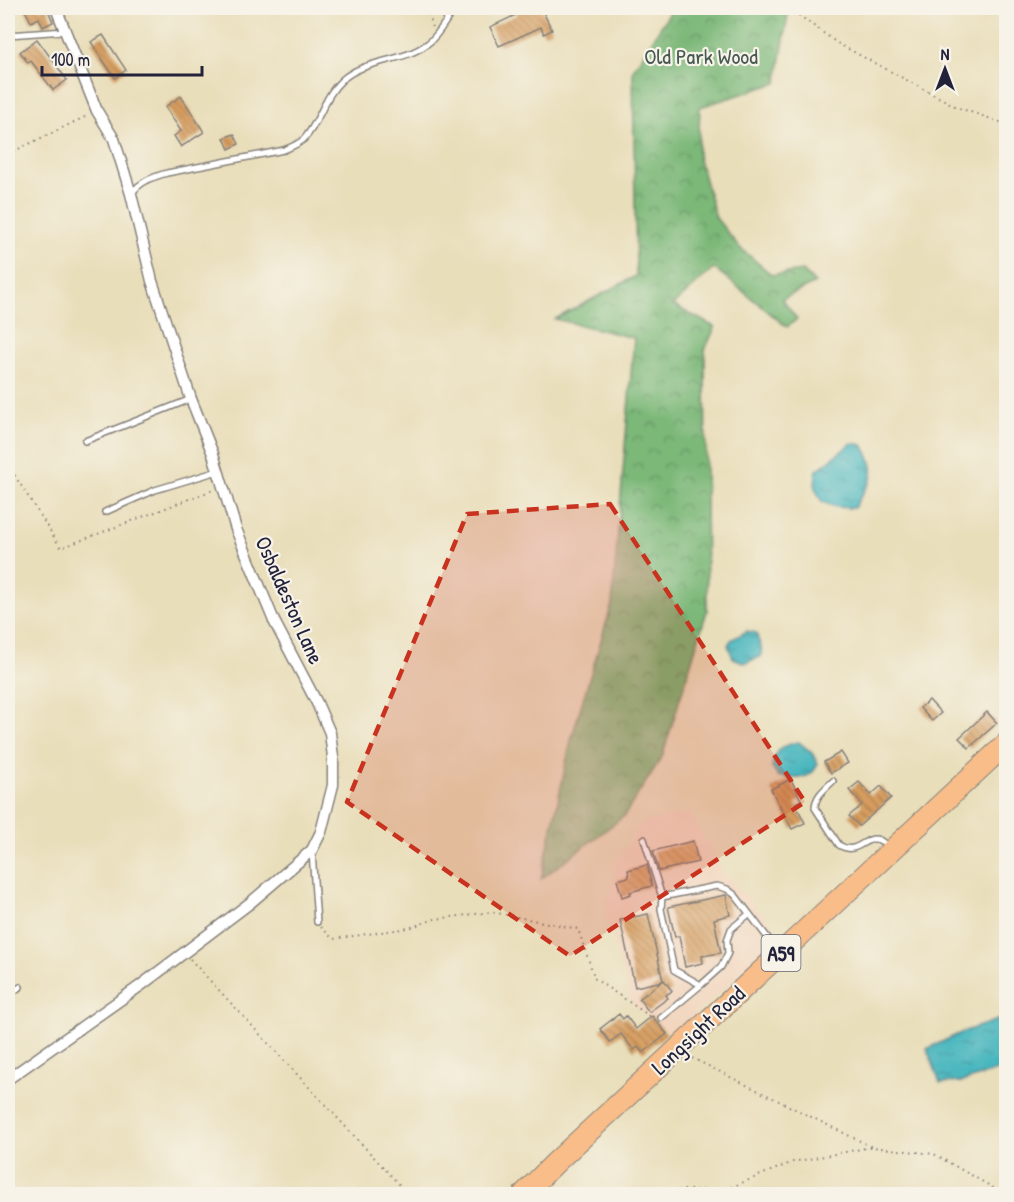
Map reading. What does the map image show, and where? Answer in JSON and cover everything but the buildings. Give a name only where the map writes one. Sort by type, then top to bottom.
[{"type":"highway","name":"Longsight Road","points":[[524,1194],[1006,744]]},
{"type":"street","name":"Osbaldeston Lane","points":[[8,1079],[250,903],[312,850],[321,832],[333,785],[330,733],[274,621],[236,529],[152,281],[131,194],[114,139],[97,111],[56,8]]},
{"type":"lane","points":[[131,194],[138,185],[148,179],[166,173],[284,150],[296,145],[303,140],[342,79],[365,67],[406,54],[427,44],[455,8]]},
{"type":"lane","points":[[8,36],[67,31]]},
{"type":"lane","points":[[85,441],[191,399]]},
{"type":"lane","points":[[105,512],[155,490],[218,471]]},
{"type":"lane","points":[[832,781],[818,796],[815,808],[839,844],[851,848],[876,838],[881,839],[891,851]]},
{"type":"lane","points":[[644,839],[662,897],[661,909],[674,970],[701,985]]},
{"type":"lane","points":[[312,850],[317,922]]},
{"type":"lane","points":[[662,897],[717,886],[727,889],[735,895],[780,954]]},
{"type":"lane","points":[[661,1018],[721,967],[728,953],[727,940],[730,929],[749,914]]},
{"type":"lane","points":[[8,995],[20,987]]},
{"type":"path","points":[[428,8],[434,37]]},
{"type":"path","points":[[789,8],[837,43],[959,108],[1006,124]]},
{"type":"path","points":[[8,154],[97,111]]},
{"type":"path","points":[[317,922],[333,939],[408,928],[435,919],[492,912],[578,929],[595,979],[654,1019],[659,1016],[661,1018]]},
{"type":"path","points":[[184,952],[408,1194]]},
{"type":"path","points":[[676,1050],[872,1147]]},
{"type":"path","points":[[660,1194],[680,1190],[724,1190],[793,1162],[872,1147],[934,1154],[1004,1194]]},
{"type":"highlighted area","points":[[610,504],[805,802],[570,956],[347,802],[467,514]]},
{"type":"shaded area","points":[[689,812],[722,870],[783,937],[672,1035],[632,1004],[605,914],[616,863],[642,823]]},
{"type":"green space","name":"Old Park Wood","points":[[673,8],[789,8],[777,83],[700,107],[698,156],[716,218],[739,247],[772,275],[803,271],[815,283],[782,299],[797,319],[787,327],[714,268],[673,305],[715,327],[705,350],[707,611],[662,757],[624,816],[541,879],[572,736],[612,604],[634,338],[555,319],[636,276],[633,70]]},
{"type":"water","points":[[852,443],[863,445],[869,456],[872,472],[868,484],[854,508],[836,507],[822,502],[815,488],[816,471]]},
{"type":"water","points":[[747,631],[756,633],[762,651],[760,657],[745,663],[733,658],[728,645],[731,640]]},
{"type":"water","points":[[799,742],[812,753],[818,763],[815,769],[802,778],[778,776],[772,768],[774,757],[784,747]]},
{"type":"water","points":[[1006,1017],[1006,1068],[962,1082],[940,1083],[927,1049],[963,1032]]}]
